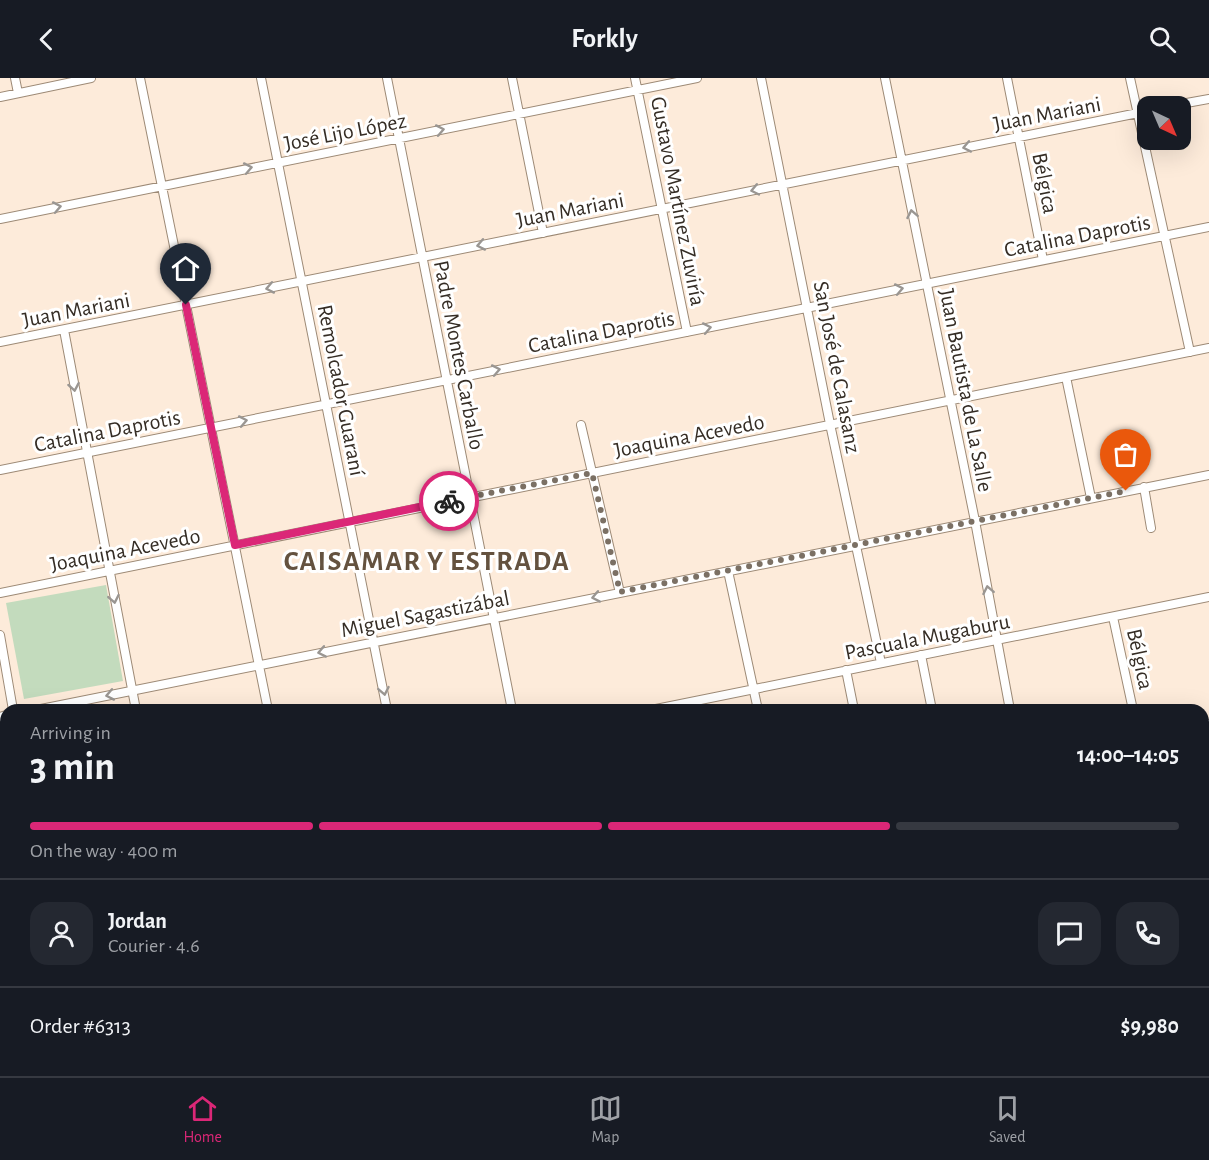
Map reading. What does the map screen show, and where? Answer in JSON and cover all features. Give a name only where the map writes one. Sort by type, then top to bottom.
[{"type":"street","points":[[15,78],[18,93]]},
{"type":"street","points":[[0,97],[91,78]]},
{"type":"street","points":[[140,78],[267,704]]},
{"type":"street","name":"Remolcador Guaraní","points":[[261,78],[386,704]]},
{"type":"street","name":"Padre Montes Carballo","points":[[387,78],[511,704]]},
{"type":"street","points":[[512,78],[543,233]]},
{"type":"street","name":"Gustavo Martínez Zuviría","points":[[636,78],[687,332]]},
{"type":"street","name":"José Lijo López","points":[[0,219],[697,78]]},
{"type":"street","name":"San José de Calasanz","points":[[761,78],[830,424],[881,663]]},
{"type":"street","name":"Juan Bautista de La Salle","points":[[885,78],[1010,704]]},
{"type":"street","name":"Bélgica","points":[[1007,78],[1043,260]]},
{"type":"street","points":[[1130,78],[1137,109]]},
{"type":"street","points":[[1191,102],[1209,99]]},
{"type":"street","name":"Juan Mariani","points":[[0,342],[1137,113]]},
{"type":"street","points":[[1146,150],[1190,352]]},
{"type":"street","name":"Catalina Daprotis","points":[[0,470],[1209,227]]},
{"type":"street","points":[[64,330],[135,704]]},
{"type":"street","name":"Joaquina Acevedo","points":[[0,592],[1209,348]]},
{"type":"street","points":[[1066,377],[1091,498]]},
{"type":"street","points":[[581,425],[620,592]]},
{"type":"street","name":"Miguel Sagastizábal","points":[[66,704],[1209,475]]},
{"type":"street","points":[[1144,487],[1150,528]]},
{"type":"street","points":[[728,571],[757,704]]},
{"type":"street","name":"Pascuala Mugaburu","points":[[680,704],[1209,597]]},
{"type":"street","name":"Bélgica","points":[[1113,617],[1132,704]]},
{"type":"street","points":[[0,635],[12,704]]},
{"type":"street","points":[[921,656],[931,704]]},
{"type":"street","points":[[846,670],[853,704]]},
{"type":"green space","points":[[106,585],[123,681],[24,699],[6,603]]},
{"type":"way so far","points":[[449,501],[592,473],[620,592],[1126,491]]},
{"type":"district","name":"CAISAMAR Y ESTRADA","points":[[427,560]]},
{"type":"route","points":[[186,305],[235,545],[449,501]]}]
